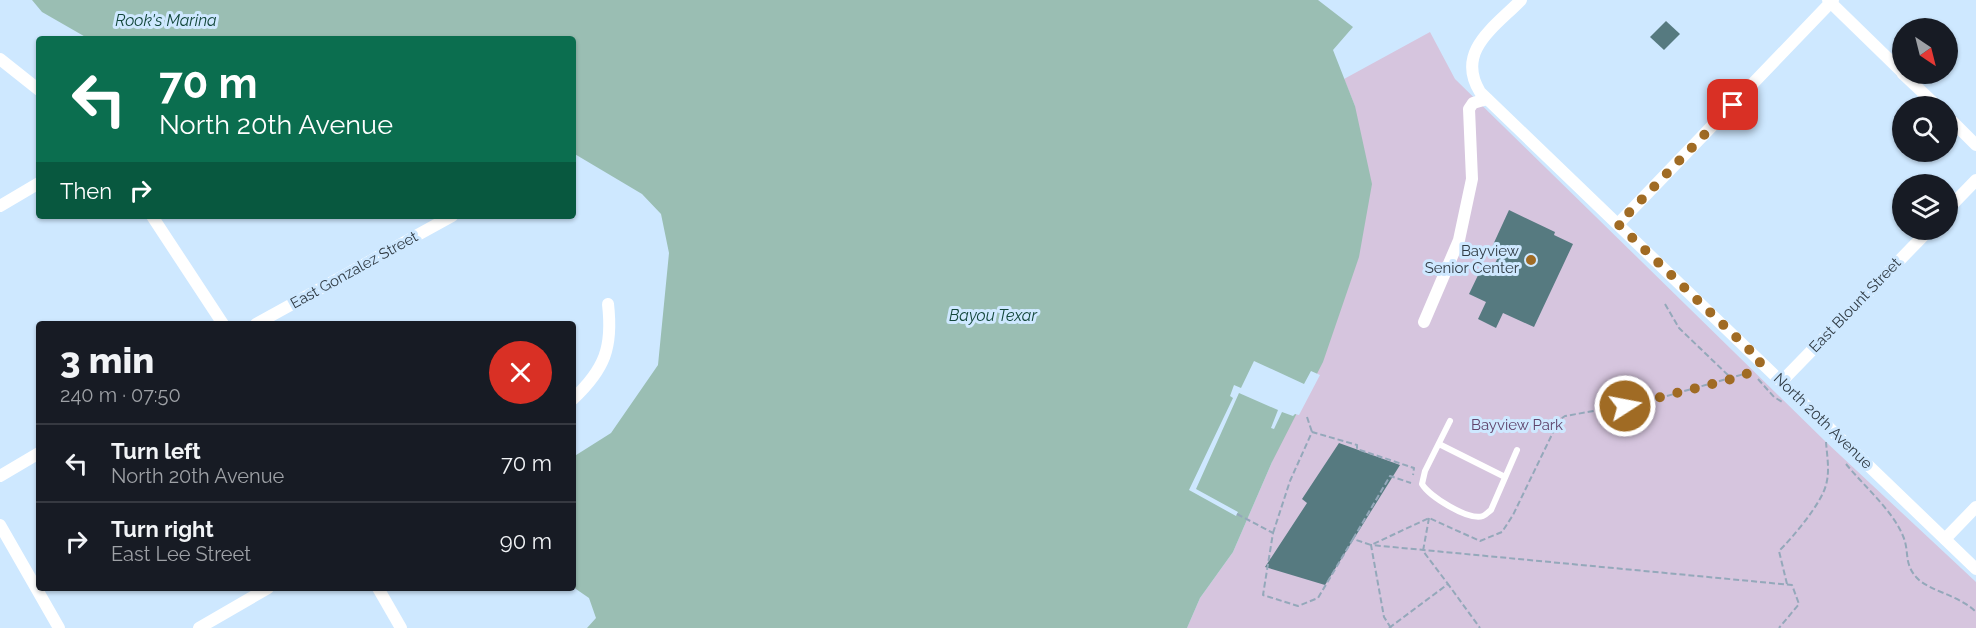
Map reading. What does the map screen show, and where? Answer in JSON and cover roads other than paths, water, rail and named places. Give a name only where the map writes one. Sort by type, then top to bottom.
[{"type":"street","name":"North 20th Avenue","points":[[1521,0],[1475,47],[1471,69],[1473,82],[1487,99],[1976,569]]},
{"type":"street","points":[[1618,224],[1831,1],[1892,62]]},
{"type":"street","points":[[0,59],[36,88]]},
{"type":"street","points":[[1914,84],[1927,96]]},
{"type":"street","points":[[1424,322],[1459,240],[1466,210],[1472,179],[1469,109],[1473,103],[1487,99]]},
{"type":"street","points":[[1958,127],[1976,145]]},
{"type":"street","points":[[1958,199],[1976,180]]},
{"type":"street","points":[[0,206],[36,185]]},
{"type":"street","points":[[154,219],[221,321]]},
{"type":"street","name":"East Gonzalez Street","points":[[261,321],[447,219]]},
{"type":"street","name":"East Blount Street","points":[[1782,381],[1919,240]]},
{"type":"street","points":[[576,395],[602,364],[609,345],[611,330],[608,304]]},
{"type":"street","points":[[0,476],[36,455]]},
{"type":"street","points":[[1945,539],[1976,507]]},
{"type":"street","points":[[0,525],[36,587]]},
{"type":"street","points":[[38,591],[60,628]]},
{"type":"street","points":[[199,628],[263,591]]},
{"type":"street","points":[[380,591],[401,628]]},
{"type":"lane","points":[[1450,422],[1425,471],[1422,484],[1427,493],[1470,516],[1483,516],[1491,510],[1517,450]]},
{"type":"lane","points":[[1438,444],[1505,477]]},
{"type":"water","name":"Bayou Texar","points":[[32,0],[1318,0],[1353,27],[1333,50],[1355,106],[1372,184],[1359,257],[1323,362],[1272,462],[1233,552],[1200,598],[1187,628],[587,628],[596,618],[589,598],[576,589],[576,455],[611,433],[658,365],[669,253],[661,214],[642,194],[576,155],[576,36],[84,36],[42,12]]},
{"type":"place","name":"Bayview Senior Center","points":[[1531,260]]},
{"type":"water label","name":"Rook's Marina","points":[[166,20]]},
{"type":"park label","name":"Bayview Park","points":[[1517,425]]}]
